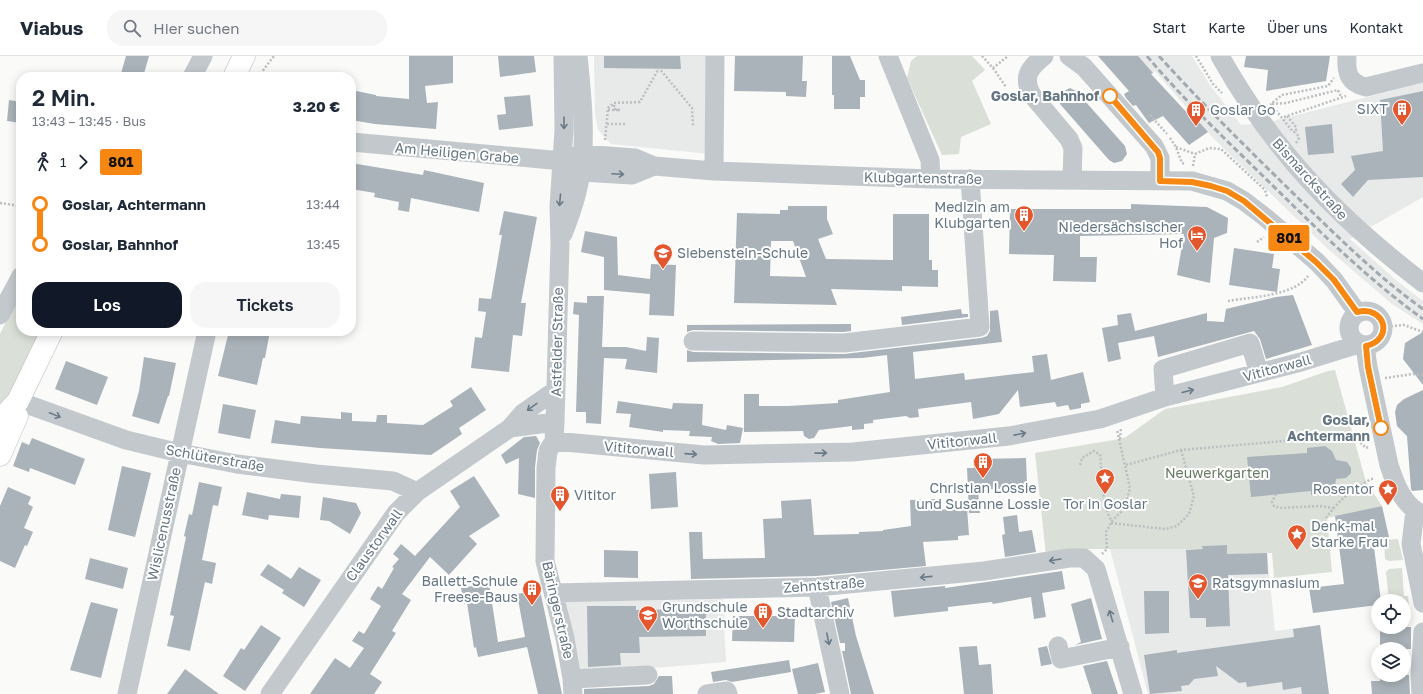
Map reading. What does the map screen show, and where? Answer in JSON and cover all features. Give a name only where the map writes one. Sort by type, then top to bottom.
[{"type":"main road","points":[[236,72],[244,56]]},
{"type":"main road","points":[[0,429],[7,413],[18,401],[50,336]]},
{"type":"main road","points":[[0,455],[17,418],[18,401]]},
{"type":"street","points":[[195,72],[203,56]]},
{"type":"street","points":[[550,56],[558,84]]},
{"type":"street","name":"Astfelder Straße","points":[[554,441],[560,243],[559,206],[562,161],[558,84],[563,56]]},
{"type":"street","name":"Astfelder Straße","points":[[560,243],[575,204],[581,172],[583,130],[578,56]]},
{"type":"street","points":[[714,56],[714,171]]},
{"type":"street","points":[[1044,56],[1032,65],[1029,71],[1028,87],[1032,95],[1069,138],[1073,148],[1072,180]]},
{"type":"street","points":[[1069,56],[1084,67],[1154,146],[1160,158],[1160,181]]},
{"type":"street","name":"Bismarckstraße","points":[[1220,56],[1253,111],[1301,173],[1346,220],[1383,252],[1423,283]]},
{"type":"street","points":[[890,57],[930,160],[931,179]]},
{"type":"street","points":[[1347,63],[1355,82],[1366,87],[1423,73]]},
{"type":"street","name":"Am Heiligen Grabe","points":[[356,142],[562,161],[582,154]]},
{"type":"street","name":"Klubgartenstraße","points":[[582,154],[635,158],[654,166],[714,171],[931,179],[1160,181],[1194,172],[1244,201],[1265,217],[1321,266],[1334,280],[1357,312]]},
{"type":"street","name":"Am Heiligen Grabe","points":[[562,161],[581,172]]},
{"type":"street","name":"Klubgartenstraße","points":[[581,172],[632,175],[654,166]]},
{"type":"street","points":[[694,341],[844,343],[980,327],[970,179]]},
{"type":"street","points":[[0,316],[16,286]]},
{"type":"street","points":[[1362,345],[1373,344],[1378,340],[1382,334],[1383,326],[1380,318],[1374,312],[1366,310],[1357,312],[1349,322],[1348,329],[1350,335],[1362,345],[1394,481],[1406,503],[1419,513],[1411,544],[1423,603]]},
{"type":"street","name":"Wislicenusstraße","points":[[127,694],[206,336]]},
{"type":"street","points":[[1165,397],[1163,369],[1250,343],[1259,373]]},
{"type":"street","name":"Vititorwall","points":[[554,441],[704,454],[852,452],[1009,436],[1100,419],[1165,397],[1362,345]]},
{"type":"street","name":"Claustorwall","points":[[270,694],[396,513],[417,492],[510,428],[523,413],[556,390]]},
{"type":"street","name":"Schlüterstraße","points":[[18,401],[126,440],[180,453],[237,464],[316,474],[393,481],[417,492]]},
{"type":"street","name":"Claustorwall","points":[[510,428],[555,422]]},
{"type":"street","name":"Bäringerstraße","points":[[554,441],[560,452],[560,458],[552,490],[546,502],[545,561],[565,638],[572,686]]},
{"type":"street","name":"Zehntstraße","points":[[553,593],[817,587],[984,571],[1069,558],[1084,558],[1092,564]]},
{"type":"street","points":[[1092,564],[1096,569],[1133,694]]},
{"type":"street","points":[[817,587],[837,693]]},
{"type":"street","points":[[1421,694],[1420,675],[1423,632]]},
{"type":"street","points":[[1058,646],[1061,658],[1120,647]]},
{"type":"street","points":[[572,686],[648,675]]},
{"type":"street","points":[[707,694],[727,691],[728,694]]},
{"type":"path","points":[[262,72],[274,56]]},
{"type":"path","points":[[982,56],[993,68],[1006,87]]},
{"type":"path","points":[[993,68],[1008,56]]},
{"type":"path","points":[[1196,56],[1213,84],[1225,96]]},
{"type":"path","points":[[1296,132],[1293,132],[1288,127],[1271,104],[1282,96],[1328,86],[1347,63]]},
{"type":"path","points":[[614,102],[640,102],[659,68],[692,108],[693,126]]},
{"type":"path","points":[[1286,103],[1338,90],[1341,97],[1286,116],[1296,127],[1296,132],[1299,138]]},
{"type":"path","points":[[608,110],[620,110],[614,109],[614,102]]},
{"type":"path","points":[[605,143],[608,110],[614,102]]},
{"type":"path","points":[[607,124],[626,124]]},
{"type":"path","points":[[1194,172],[1182,163],[1176,147],[1195,154],[1208,148],[1221,149],[1265,190],[1265,194]]},
{"type":"path","points":[[1194,172],[1195,154]]},
{"type":"path","points":[[0,203],[16,205]]},
{"type":"path","points":[[1257,242],[1264,237]]},
{"type":"path","points":[[1228,301],[1286,291],[1304,281]]},
{"type":"path","points":[[1383,326],[1404,325],[1423,332]]},
{"type":"path","points":[[1371,380],[1414,374],[1422,375]]},
{"type":"path","points":[[1092,564],[1107,549],[1106,532],[1111,522],[1125,508],[1130,488],[1117,429]]},
{"type":"path","points":[[1125,463],[1181,450],[1352,435],[1366,448],[1385,445]]},
{"type":"path","points":[[1111,522],[1165,529],[1177,526],[1189,514],[1194,496],[1181,450]]},
{"type":"path","points":[[1080,465],[1082,458],[1094,451],[1100,455],[1105,495],[1111,522]]},
{"type":"path","points":[[1326,518],[1333,508],[1355,488],[1374,478]]},
{"type":"path","points":[[1276,494],[1272,502],[1274,506],[1279,508],[1320,506],[1333,508]]},
{"type":"shaded area","points":[[594,56],[720,56],[719,155],[611,144],[598,130],[595,115]]},
{"type":"shaded area","points":[[1098,56],[1192,56],[1210,85],[1241,125],[1265,123],[1423,83],[1423,197],[1350,239],[1397,281],[1423,301],[1423,324],[1392,304],[1329,250],[1212,137],[1155,71],[1130,92]]},
{"type":"shaded area","name":"Ratsgymnasium","points":[[1227,545],[1227,558],[1237,554],[1267,553],[1275,631],[1320,625],[1329,694],[1148,694],[1110,549],[1202,549],[1202,546]]},
{"type":"shaded area","name":"Grundschule Worthschule","points":[[723,599],[726,662],[654,668],[578,671],[565,602]]},
{"type":"green space","points":[[917,56],[972,56],[985,70],[972,81],[991,124],[961,137],[959,154],[942,155],[907,78],[911,61]]},
{"type":"green space","points":[[16,302],[16,336],[41,336],[0,418],[0,334]]},
{"type":"green space","name":"Neuwerkgarten","points":[[1335,370],[1366,482],[1382,506],[1327,518],[1332,572],[1274,578],[1272,553],[1237,554],[1227,558],[1226,545],[1203,546],[1203,549],[1080,549],[1046,555],[1035,453],[1120,439],[1126,437],[1165,409],[1282,387]]},
{"type":"green space","points":[[1398,539],[1403,560],[1389,561],[1385,559],[1384,540]]},
{"type":"green space","points":[[1402,568],[1404,594],[1388,594],[1386,572],[1389,569]]},
{"type":"building","points":[[126,56],[149,56],[144,72],[121,72]]},
{"type":"building","points":[[409,56],[453,56],[453,83],[425,86],[427,103],[438,102],[436,129],[375,124],[356,121],[356,91],[376,96],[409,99]]},
{"type":"building","points":[[498,56],[534,56],[536,72],[500,77]]},
{"type":"building","points":[[604,56],[680,56],[681,69],[604,68]]},
{"type":"building","points":[[735,56],[803,56],[802,81],[807,81],[806,97],[786,96],[786,92],[734,91]]},
{"type":"building","points":[[832,56],[850,56],[860,80],[865,80],[865,97],[860,97],[860,109],[834,109],[834,95],[832,95]]},
{"type":"building","points":[[1098,56],[1138,56],[1153,73],[1151,74],[1190,116],[1192,114],[1208,132],[1189,145],[1163,116],[1149,123],[1136,105],[1133,106],[1126,98],[1124,94],[1129,91]]},
{"type":"building","points":[[1246,56],[1330,56],[1326,81],[1266,91],[1268,70],[1244,67]]},
{"type":"building","points":[[1070,88],[1076,91],[1125,146],[1127,154],[1122,161],[1114,163],[1109,160],[1060,104],[1062,92]]},
{"type":"building","name":"SIXT","points":[[1423,91],[1423,177],[1368,180],[1353,197],[1341,184],[1355,170],[1351,156],[1383,151],[1380,100]]},
{"type":"building","points":[[530,95],[533,126],[499,130],[497,115],[506,114],[504,97]]},
{"type":"building","points":[[9,100],[16,101],[16,122],[7,121]]},
{"type":"building","points":[[1332,124],[1334,153],[1308,155],[1305,127]]},
{"type":"building","points":[[356,164],[423,175],[424,170],[484,183],[479,212],[411,198],[409,212],[398,210],[399,202],[374,197],[375,193],[356,190]]},
{"type":"building","points":[[1131,204],[1207,207],[1228,218],[1227,233],[1214,238],[1210,283],[1177,275],[1184,234],[1080,236],[1080,257],[1097,257],[1096,282],[1053,281],[1054,255],[1009,254],[1010,209],[1131,209]]},
{"type":"building","points":[[788,206],[827,206],[827,219],[833,234],[818,239],[826,259],[893,260],[893,214],[929,214],[929,260],[932,260],[932,270],[938,270],[938,287],[902,286],[902,291],[831,289],[837,305],[734,303],[737,213],[780,214],[780,210],[788,210]],"holes":[[[771,241],[793,241],[806,277],[770,276]]]},
{"type":"building","points":[[504,211],[537,217],[521,303],[526,303],[522,336],[513,335],[509,372],[471,368],[475,337],[482,338],[486,312],[478,311],[479,298],[491,299],[502,235],[499,235]]},
{"type":"building","name":"Siebenstein-Schule","points":[[585,231],[617,237],[618,275],[650,279],[651,264],[676,265],[674,316],[649,315],[650,294],[604,290],[604,257],[581,252]]},
{"type":"building","points":[[1234,248],[1274,254],[1272,268],[1280,269],[1277,292],[1229,285]]},
{"type":"building","points":[[1293,295],[1312,345],[1266,359],[1260,339],[1254,331],[1158,357],[1154,336],[1118,343],[1121,359],[1108,362],[1102,328],[1118,325],[1117,315],[1131,313],[1135,331],[1207,313],[1207,321],[1224,322],[1226,309],[1276,297]]},
{"type":"building","points":[[587,296],[604,296],[602,347],[626,347],[646,351],[647,337],[659,338],[657,373],[625,369],[627,359],[604,358],[601,424],[586,423],[586,412],[576,412],[579,315],[573,314],[574,302],[587,303]]},
{"type":"building","points":[[961,309],[962,314],[968,314],[968,317],[902,325],[901,317]]},
{"type":"building","points":[[998,310],[1002,342],[913,352],[915,379],[964,373],[965,380],[1034,372],[1032,356],[1047,354],[1051,380],[1083,372],[1090,402],[1081,404],[1081,408],[1070,410],[1068,405],[1057,407],[1055,402],[1020,407],[1018,390],[999,414],[973,419],[971,402],[918,409],[919,417],[910,418],[906,416],[873,420],[873,423],[864,424],[864,429],[852,430],[852,426],[819,430],[814,438],[809,439],[804,436],[803,431],[744,432],[744,394],[759,394],[759,406],[788,406],[838,403],[838,400],[890,392],[887,355],[862,358],[687,362],[687,350],[693,352],[844,354],[981,338],[987,336],[990,331],[990,311]]},
{"type":"building","points":[[851,324],[851,331],[843,332],[693,330],[687,332],[687,325]]},
{"type":"building","points":[[1423,332],[1423,385],[1403,359],[1405,343]]},
{"type":"building","points":[[228,336],[269,336],[265,358],[263,358],[257,385],[218,376]]},
{"type":"building","points":[[144,357],[176,363],[169,396],[159,424],[132,416],[139,391]]},
{"type":"building","points":[[66,361],[108,377],[97,405],[55,389]]},
{"type":"building","points":[[471,387],[486,410],[459,428],[462,434],[431,455],[320,448],[271,443],[275,420],[300,424],[301,416],[341,419],[341,412],[352,413],[352,421],[376,422],[377,415],[387,415],[387,423],[423,425],[453,406],[450,401]]},
{"type":"building","points":[[1423,390],[1423,490],[1412,491],[1407,436],[1397,426],[1395,412],[1397,405],[1404,399]]},
{"type":"building","points":[[618,401],[672,409],[673,403],[703,404],[702,425],[726,430],[727,425],[743,428],[740,443],[718,444],[711,441],[712,437],[689,436],[690,431],[663,430],[663,432],[629,427],[631,414],[616,413]]},
{"type":"building","points":[[223,404],[256,410],[250,439],[218,433]]},
{"type":"building","points":[[536,436],[540,443],[537,450],[535,467],[535,498],[518,494],[519,458],[506,464],[501,455],[524,437]]},
{"type":"building","points":[[32,438],[85,459],[75,485],[30,468],[29,472],[13,466],[22,442],[29,445]]},
{"type":"building","points":[[1325,446],[1332,451],[1336,460],[1347,462],[1351,468],[1351,473],[1346,478],[1336,479],[1335,487],[1330,493],[1311,495],[1311,491],[1251,497],[1247,457],[1307,453],[1307,448]]},
{"type":"building","points":[[1026,458],[1027,484],[1012,485],[1013,488],[978,490],[980,513],[969,513],[967,468],[974,468],[973,459]]},
{"type":"building","points":[[122,466],[151,473],[135,537],[108,530]]},
{"type":"building","points":[[676,472],[678,507],[651,509],[649,474]]},
{"type":"building","points":[[474,476],[500,516],[469,536],[477,544],[449,575],[430,557],[402,594],[411,600],[392,631],[396,633],[370,674],[382,682],[374,694],[310,694],[335,658],[350,668],[364,648],[352,641],[359,631],[364,634],[381,606],[370,599],[378,586],[382,589],[394,568],[392,567],[399,559],[393,554],[401,544],[415,556],[460,507],[450,491]]},
{"type":"building","points":[[199,482],[222,487],[218,506],[213,505],[202,560],[216,563],[212,584],[205,582],[190,651],[167,646],[174,616],[170,615],[186,537],[184,536],[189,514],[192,515]]},
{"type":"building","points":[[8,487],[31,497],[28,504],[33,507],[24,528],[33,532],[27,546],[25,545],[15,568],[0,561],[0,506]]},
{"type":"building","points":[[247,492],[280,499],[281,494],[301,496],[299,518],[269,515],[268,520],[242,515]]},
{"type":"building","points":[[323,497],[356,503],[361,513],[350,534],[329,521],[320,520]]},
{"type":"building","points":[[811,499],[814,535],[859,534],[859,532],[883,531],[911,526],[910,500],[936,499],[936,510],[967,508],[969,535],[958,536],[958,540],[923,542],[926,566],[816,576],[691,579],[689,532],[702,532],[703,559],[765,558],[763,519],[782,518],[781,501]]},
{"type":"building","points":[[1382,506],[1389,537],[1373,540],[1380,594],[1371,594],[1371,606],[1313,613],[1309,588],[1344,584],[1335,516]]},
{"type":"building","points":[[1017,515],[1019,532],[1032,530],[1036,552],[1005,557],[1002,535],[1005,534],[1003,517]]},
{"type":"building","points":[[1227,545],[1227,554],[1267,553],[1268,574],[1228,575],[1230,626],[1206,627],[1206,618],[1190,618],[1186,550],[1203,549],[1202,546]]},
{"type":"building","points":[[604,550],[638,551],[638,578],[604,577]]},
{"type":"building","points":[[90,558],[128,568],[123,589],[85,579]]},
{"type":"building","points":[[268,564],[291,579],[299,567],[321,580],[304,607],[282,593],[284,590],[260,575]]},
{"type":"building","points":[[1062,571],[1065,589],[1042,593],[1046,617],[1034,619],[1031,597],[993,604],[992,602],[948,607],[948,611],[894,617],[891,591],[945,586],[945,588]]},
{"type":"building","points":[[489,583],[498,642],[525,637],[517,594],[540,590],[562,694],[538,694],[527,647],[478,657],[476,647],[474,648],[467,603],[464,604],[461,588]]},
{"type":"building","points":[[1144,591],[1169,591],[1169,633],[1145,634]]},
{"type":"building","points":[[848,598],[856,636],[874,694],[851,694],[842,651],[845,651],[845,643],[840,643],[831,602]]},
{"type":"building","points":[[1091,598],[1102,639],[1075,645],[1081,642],[1071,604]]},
{"type":"building","points":[[91,602],[118,609],[101,678],[70,670]]},
{"type":"building","name":"Grundschule Worthschule","points":[[587,606],[636,606],[636,610],[706,609],[706,636],[639,637],[640,653],[620,653],[621,665],[588,667]]},
{"type":"building","name":"Stadtarchiv","points":[[733,616],[795,616],[794,642],[732,641]]},
{"type":"building","points":[[261,625],[281,638],[245,691],[223,676],[241,648],[244,650]]},
{"type":"building","points":[[1320,625],[1329,694],[1302,694],[1301,687],[1283,690],[1282,682],[1247,687],[1246,682],[1239,683],[1216,666],[1218,676],[1194,679],[1189,685],[1181,686],[1182,691],[1150,694],[1144,655],[1177,650],[1177,653],[1294,637],[1293,629]]},
{"type":"building","points":[[1380,634],[1411,634],[1411,642],[1380,642]]},
{"type":"building","points":[[977,646],[979,665],[991,664],[993,694],[964,694],[959,647]]},
{"type":"building","points":[[1047,646],[1052,664],[1041,666],[1038,648]]},
{"type":"building","points":[[789,660],[791,672],[732,682],[726,680],[713,682],[711,672]]},
{"type":"building","points":[[1107,661],[1118,694],[1092,694],[1083,666]]},
{"type":"building","points":[[818,663],[825,692],[815,694],[798,694],[792,669]]},
{"type":"building","points":[[185,669],[219,694],[167,694]]},
{"type":"building","points":[[659,676],[672,676],[673,694],[584,694],[584,689],[649,686],[654,684]]},
{"type":"building","points":[[1371,682],[1409,682],[1410,694],[1372,694]]},
{"type":"railway","points":[[1147,56],[1204,118],[1321,232],[1381,286],[1423,319]]},
{"type":"railway","points":[[1159,56],[1228,129],[1359,257],[1390,284],[1423,309]]},
{"type":"bus line","name":"801","points":[[1110,96],[1158,152],[1161,166],[1160,181],[1192,182],[1211,186],[1227,191],[1244,201],[1265,217],[1316,262],[1334,280],[1357,312],[1366,310],[1374,312],[1380,318],[1383,326],[1382,334],[1373,344],[1366,346],[1368,367],[1381,428]]},
{"type":"place","name":"Goslar, Bahnhof","points":[[1110,96]]},
{"type":"place","name":"SIXT","points":[[1402,126]]},
{"type":"place","name":"Goslar Go","points":[[1196,127]]},
{"type":"place","name":"Medizin am Klubgarten","points":[[1024,232]]},
{"type":"place","name":"Niedersächsischer Hof","points":[[1197,252]]},
{"type":"place","name":"Siebenstein-Schule","points":[[663,270]]},
{"type":"place","name":"Goslar, Achtermann","points":[[1381,428]]},
{"type":"place","name":"Christian Lossie und Susanne Lossie","points":[[983,479]]},
{"type":"place","name":"Tor in Goslar","points":[[1105,495]]},
{"type":"place","name":"Rosentor","points":[[1388,506]]},
{"type":"place","name":"Vititor","points":[[560,512]]},
{"type":"place","name":"Denk-mal Starke Frau","points":[[1297,551]]},
{"type":"place","name":"Ratsgymnasium","points":[[1198,600]]},
{"type":"place","name":"Ballett-Schule Freese-Baus","points":[[532,606]]},
{"type":"place","name":"Stadtarchiv","points":[[763,629]]},
{"type":"place","name":"Grundschule Worthschule","points":[[648,632]]}]
